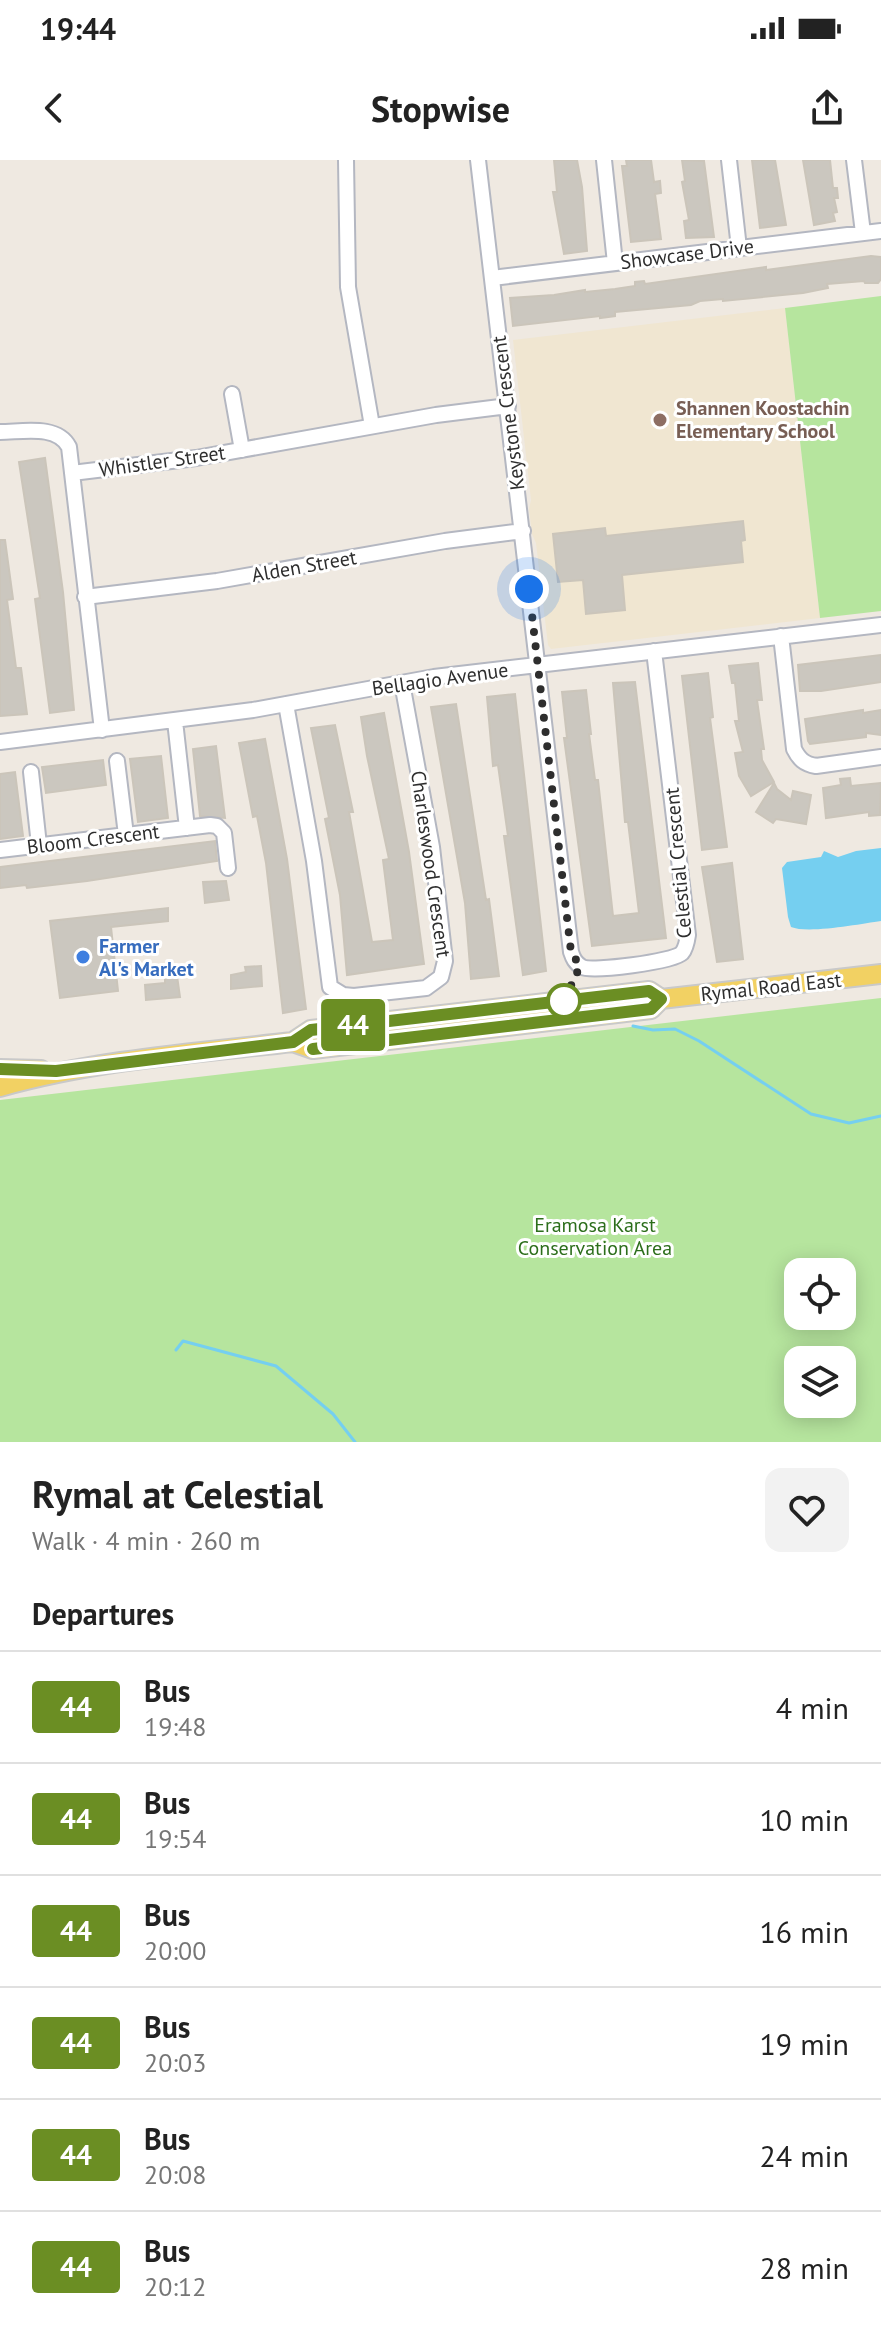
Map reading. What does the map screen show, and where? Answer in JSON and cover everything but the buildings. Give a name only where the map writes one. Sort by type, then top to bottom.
[{"type":"main road","name":"Rymal Road East","points":[[0,1087],[56,1071],[293,1042],[313,1049],[651,1009],[661,999],[881,974]]},
{"type":"main road","name":"Rymal Road East","points":[[0,1069],[56,1071]]},
{"type":"street","points":[[346,160],[348,287],[372,426]]},
{"type":"street","name":"Keystone Crescent","points":[[478,160],[537,665]]},
{"type":"street","points":[[604,160],[615,263]]},
{"type":"street","points":[[729,160],[739,248]]},
{"type":"street","points":[[854,160],[863,233]]},
{"type":"street","name":"Showcase Drive","points":[[492,278],[881,231]]},
{"type":"street","points":[[232,394],[242,450]]},
{"type":"street","name":"Whistler Street","points":[[102,730],[72,473],[196,458],[372,426],[508,406]]},
{"type":"street","points":[[0,432],[52,432],[59,435],[69,447],[72,473]]},
{"type":"street","name":"Alden Street","points":[[85,597],[217,581],[445,541],[523,531]]},
{"type":"street","name":"Bellagio Avenue","points":[[0,742],[175,721],[402,683],[537,665],[881,625]]},
{"type":"street","points":[[781,636],[797,756],[806,764],[816,766],[881,757]]},
{"type":"street","name":"Celestial Crescent","points":[[537,665],[574,961],[588,969],[667,960],[681,953],[687,945],[688,935],[654,651]]},
{"type":"street","name":"Charleswood Crescent","points":[[286,704],[314,861],[330,987],[343,995],[354,996],[426,988],[441,977],[445,961],[432,847],[402,683]]},
{"type":"street","name":"Bloom Crescent","points":[[175,721],[187,828]]},
{"type":"street","points":[[117,761],[126,835]]},
{"type":"street","points":[[31,772],[39,845]]},
{"type":"street","name":"Bloom Crescent","points":[[0,850],[210,825],[222,829],[228,868]]},
{"type":"shaded area","name":"Shannen Koostachin Elementary School","points":[[785,308],[820,618],[551,649],[548,645],[536,543],[532,534],[513,340]]},
{"type":"green space","points":[[881,296],[881,611],[820,618],[785,308]]},
{"type":"green space","name":"Eramosa Karst Conservation Area","points":[[881,998],[881,1442],[0,1442],[0,1100]]},
{"type":"water","points":[[881,848],[881,921],[821,929],[791,927],[782,868],[787,862],[821,857],[824,851],[838,857]]},
{"type":"waterway","points":[[633,1026],[653,1030],[675,1029],[699,1041],[811,1114],[849,1123],[881,1116]]},
{"type":"waterway","points":[[176,1350],[183,1341],[276,1366],[333,1414],[355,1442]]},
{"type":"bus line","name":"44","points":[[0,1069],[56,1071],[293,1042],[311,1030],[649,991],[661,999],[651,1009],[313,1049]]},
{"type":"place","name":"Shannen Koostachin Elementary School","points":[[660,420]]},
{"type":"place","name":"Farmer Al's Market","points":[[83,957]]},
{"type":"route","points":[[529,589],[571,952],[580,966],[564,1001]]}]
